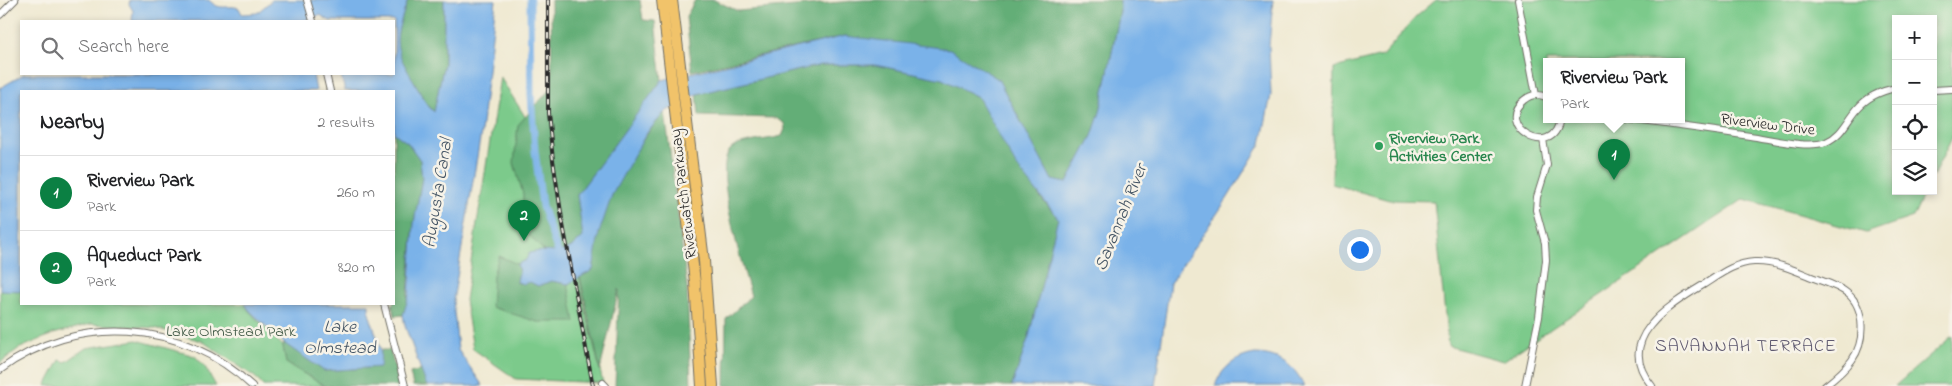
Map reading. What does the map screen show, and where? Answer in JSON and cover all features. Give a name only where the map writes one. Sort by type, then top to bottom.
[{"type":"main road","name":"Riverwatch Parkway","points":[[662,0],[695,282],[702,386]]},
{"type":"main road","name":"Riverwatch Parkway","points":[[672,0],[694,164],[704,260],[713,386]]},
{"type":"street","points":[[0,15],[14,0]]},
{"type":"street","points":[[307,0],[312,20]]},
{"type":"street","points":[[1518,0],[1536,95]]},
{"type":"street","points":[[326,75],[330,90]]},
{"type":"street","name":"Riverview Drive","points":[[1655,123],[1789,142],[1818,144],[1831,139],[1842,131],[1855,111],[1866,100],[1879,92],[1892,89]]},
{"type":"street","points":[[1937,90],[1952,89]]},
{"type":"street","points":[[1543,96],[1529,96],[1518,106],[1516,120],[1523,133],[1536,139],[1543,139],[1556,131],[1559,123]]},
{"type":"street","points":[[1524,386],[1539,317],[1546,260],[1545,243],[1536,210],[1537,197],[1547,165],[1543,139]]},
{"type":"street","points":[[1652,386],[1644,375],[1639,356],[1641,340],[1652,322],[1681,298],[1725,271],[1747,263],[1763,262],[1794,270],[1828,283],[1846,292],[1857,306],[1861,324],[1856,352],[1850,364],[1825,386]]},
{"type":"street","points":[[384,305],[405,386]]},
{"type":"street","points":[[0,370],[13,360],[40,347],[66,338],[115,330],[142,332],[181,342],[210,354],[228,365],[252,386]]},
{"type":"green space","points":[[408,0],[444,0],[444,63],[434,112],[423,98],[398,53],[398,33]]},
{"type":"green space","points":[[551,0],[640,0],[643,20],[655,21],[662,80],[577,195],[583,237],[566,249],[546,253],[523,229],[523,194],[514,163],[518,125],[552,87]]},
{"type":"green space","points":[[695,0],[714,0],[738,11],[864,0],[1120,0],[1120,12],[1100,112],[1092,136],[1067,183],[1052,180],[998,79],[845,36],[692,71],[686,17]]},
{"type":"green space","points":[[1436,0],[1952,0],[1952,138],[1937,168],[1937,15],[1892,15],[1892,195],[1923,195],[1913,217],[1866,233],[1744,199],[1503,361],[1448,346],[1434,201],[1389,200],[1332,184],[1334,68],[1382,56],[1416,17]]},
{"type":"green space","points":[[821,65],[875,65],[942,79],[978,97],[1040,197],[1058,218],[1029,336],[1012,386],[725,386],[726,319],[751,296],[731,220],[727,198],[725,161],[730,150],[734,147],[782,136],[785,129],[784,123],[775,118],[699,116],[697,94]]},
{"type":"green space","points":[[500,77],[526,118],[569,218],[584,303],[603,383],[516,379],[473,349],[465,300]]},
{"type":"green space","points":[[665,112],[687,287],[691,386],[615,386],[619,289],[600,370],[580,277],[593,270],[599,232],[604,216],[625,168]]},
{"type":"green space","points":[[395,134],[408,143],[420,160],[422,178],[414,223],[407,304],[403,315],[395,316],[392,305],[395,305]]},
{"type":"green space","points":[[499,256],[517,264],[519,271],[517,283],[530,282],[538,286],[551,281],[568,284],[575,322],[538,322],[491,307],[493,275]]},
{"type":"green space","name":"Lake Olmstead Park","points":[[20,289],[20,305],[246,305],[249,311],[283,346],[286,363],[325,386],[263,386],[255,377],[202,341],[155,328],[91,324],[53,334],[18,349],[0,363],[0,290]]},
{"type":"green space","points":[[1952,336],[1952,386],[1895,386]]},
{"type":"green space","points":[[137,340],[195,356],[205,367],[216,386],[46,386],[60,360],[66,362],[86,348]]},
{"type":"green space","points":[[284,343],[324,371],[379,367],[381,350],[390,350],[400,386],[325,386],[286,363]]},
{"type":"green space","points":[[421,370],[428,386],[413,386],[410,373]]},
{"type":"water","name":"Augusta Canal","points":[[130,0],[209,0],[220,7],[239,8],[242,14],[257,13],[272,0],[408,0],[400,25],[397,43],[402,60],[427,105],[434,112],[444,63],[444,0],[496,0],[481,133],[453,301],[458,350],[483,386],[428,386],[426,384],[405,326],[403,315],[409,295],[414,223],[422,178],[420,160],[408,143],[395,134],[395,90],[345,90],[341,76],[395,75],[395,20],[328,20],[320,15],[305,20],[132,20],[133,11],[129,4]]},
{"type":"water","name":"Savannah River","points":[[1120,0],[1273,0],[1269,46],[1271,95],[1261,144],[1227,199],[1170,283],[1155,386],[1012,386],[1029,336],[1058,218],[1017,167],[978,97],[942,79],[875,65],[821,65],[697,94],[665,112],[646,134],[612,195],[599,233],[593,270],[568,284],[551,281],[538,286],[530,282],[523,284],[517,282],[519,271],[517,264],[526,260],[529,253],[562,251],[568,249],[583,237],[577,195],[662,80],[845,36],[950,49],[998,79],[1052,180],[1067,183],[1092,136],[1100,112],[1120,12]]},
{"type":"water","points":[[22,75],[313,75],[316,90],[20,90],[20,291],[0,290],[0,88]]},
{"type":"water","name":"Lake Olmstead","points":[[246,305],[369,305],[369,313],[381,350],[380,367],[324,371],[285,344]]},
{"type":"water","points":[[1248,355],[1271,356],[1285,362],[1296,372],[1304,386],[1215,386],[1222,373],[1230,364]]},
{"type":"waterway","points":[[530,0],[531,94],[535,151],[542,206],[561,261]]},
{"type":"railway","points":[[548,0],[548,113],[553,160],[593,386]]},
{"type":"place","name":"Riverview Park Activities Center","points":[[1379,146]]},
{"type":"place","name":"Riverview Park","points":[[1614,180]]},
{"type":"place","name":"Aqueduct Park","points":[[524,241]]},
{"type":"district","name":"SAVANNAH TERRACE","points":[[1746,345]]}]
